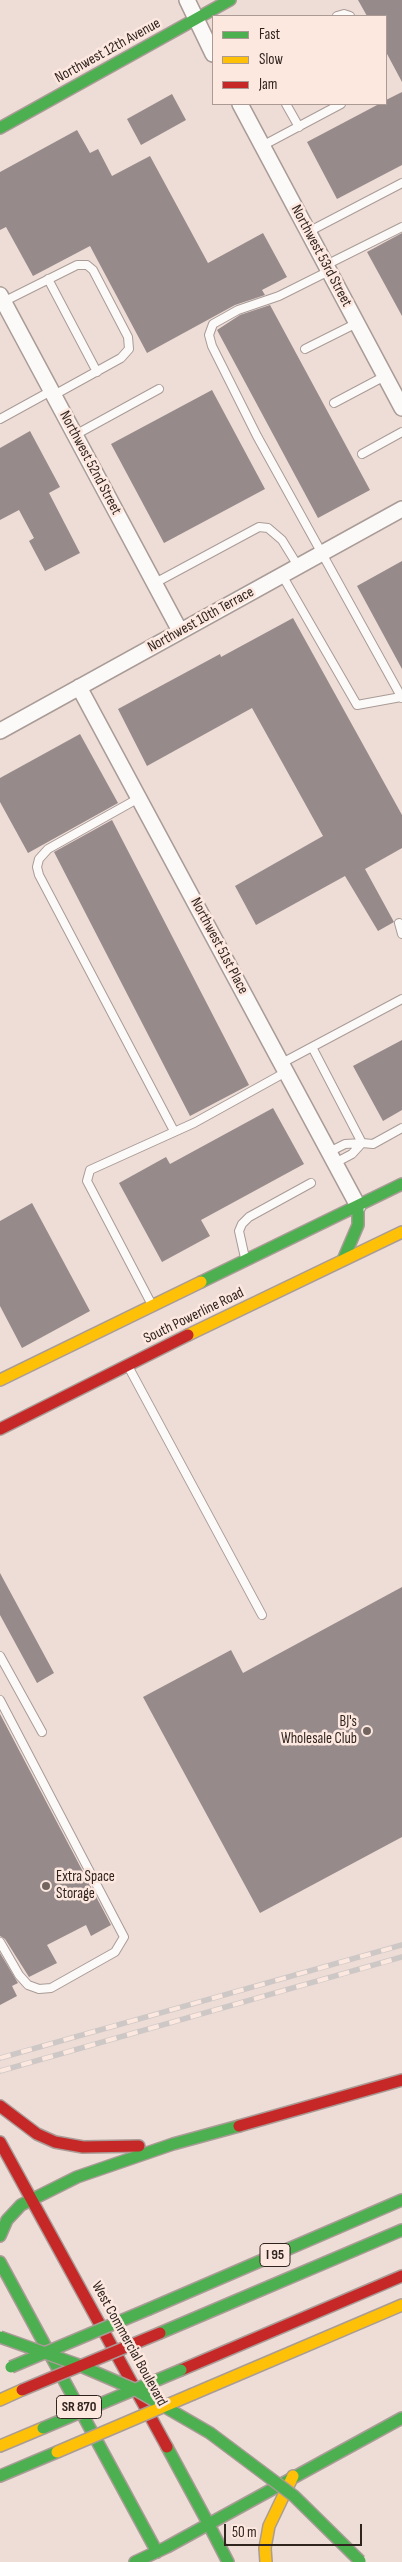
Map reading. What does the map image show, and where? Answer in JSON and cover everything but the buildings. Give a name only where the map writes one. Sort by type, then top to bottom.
[{"type":"main road","name":"Northwest 12th Avenue","points":[[0,128],[230,0]]},
{"type":"main road","name":"South Powerline Road","points":[[0,1380],[402,1184]]},
{"type":"main road","points":[[343,1260],[358,1225],[358,1206]]},
{"type":"main road","name":"South Powerline Road","points":[[0,1429],[127,1364],[402,1232]]},
{"type":"main road","points":[[0,2236],[14,2212],[31,2198],[77,2177],[173,2144],[402,2080]]},
{"type":"main road","points":[[0,2106],[37,2134],[68,2145],[96,2147],[173,2144]]},
{"type":"main road","name":"West Commercial Boulevard","points":[[0,2142],[126,2369],[228,2562]]},
{"type":"main road","name":"I 95","points":[[5,2369],[402,2200]]},
{"type":"main road","points":[[0,2400],[402,2230]]},
{"type":"main road","name":"SR 870","points":[[0,2262],[160,2557]]},
{"type":"main road","points":[[0,2446],[402,2276]]},
{"type":"main road","points":[[0,2476],[402,2305]]},
{"type":"main road","points":[[0,2338],[60,2358],[134,2389],[210,2433],[253,2463],[294,2496],[360,2562]]},
{"type":"main road","points":[[135,2562],[160,2557],[208,2524],[402,2418]]},
{"type":"main road","points":[[266,2562],[265,2548],[269,2526],[293,2476]]},
{"type":"street","points":[[187,0],[212,52]]},
{"type":"street","name":"Northwest 53rd Street","points":[[241,105],[402,408]]},
{"type":"street","name":"Northwest 52nd Street","points":[[2,298],[180,631]]},
{"type":"street","name":"Northwest 10th Terrace","points":[[0,731],[402,509]]},
{"type":"street","name":"Northwest 51st Place","points":[[79,688],[358,1206]]},
{"type":"lane","points":[[287,105],[299,127]]},
{"type":"lane","points":[[262,146],[339,105]]},
{"type":"lane","points":[[308,232],[402,183]]},
{"type":"lane","points":[[282,575],[357,705],[402,698],[257,436],[212,346],[209,335],[213,324],[221,319],[238,310],[279,296],[402,227]]},
{"type":"lane","points":[[0,419],[97,372],[121,358],[129,344],[93,270],[87,265],[77,265],[2,298]]},
{"type":"lane","points":[[48,279],[97,372]]},
{"type":"lane","points":[[305,350],[357,323]]},
{"type":"lane","points":[[334,403],[385,376]]},
{"type":"lane","points":[[75,435],[159,388]]},
{"type":"lane","points":[[362,454],[402,432]]},
{"type":"lane","points":[[155,583],[259,527],[268,528],[282,540],[298,566]]},
{"type":"lane","points":[[139,798],[48,849],[39,859],[37,867],[39,875],[174,1131]]},
{"type":"lane","points":[[399,923],[402,934]]},
{"type":"lane","points":[[152,1305],[87,1181],[90,1170],[174,1131],[284,1068],[312,1047],[402,999]]},
{"type":"lane","points":[[312,1047],[362,1143]]},
{"type":"lane","points":[[332,1157],[345,1144],[373,1144],[402,1128]]},
{"type":"lane","points":[[332,1157],[352,1154],[362,1143]]},
{"type":"lane","points":[[246,1260],[239,1231],[242,1224],[249,1217],[311,1183]]},
{"type":"lane","points":[[127,1364],[262,1615]]},
{"type":"lane","points":[[0,1656],[42,1732]]},
{"type":"lane","points":[[0,1700],[124,1937],[115,1952],[51,1988],[39,1989],[28,1985],[19,1975],[0,1942]]},
{"type":"railway","points":[[0,2058],[402,1945]]},
{"type":"railway","points":[[0,2071],[402,1957]]},
{"type":"traffic: fast","points":[[0,128],[230,0]]},
{"type":"traffic: fast","points":[[201,1282],[402,1184]]},
{"type":"traffic: fast","points":[[343,1260],[358,1225],[358,1206]]},
{"type":"traffic: fast","points":[[0,2236],[7,2220],[21,2205],[77,2177],[173,2144],[239,2126]]},
{"type":"traffic: fast","points":[[149,2309],[402,2200]]},
{"type":"traffic: fast","points":[[160,2333],[402,2230]]},
{"type":"traffic: fast","points":[[0,2262],[157,2552]]},
{"type":"traffic: fast","points":[[11,2367],[149,2309]]},
{"type":"traffic: fast","points":[[0,2337],[76,2364],[134,2389],[210,2433],[294,2496],[360,2561]]},
{"type":"traffic: fast","points":[[43,2428],[181,2370]]},
{"type":"traffic: fast","points":[[135,2562],[167,2547],[402,2418]]},
{"type":"traffic: fast","points":[[167,2447],[208,2523]]},
{"type":"traffic: fast","points":[[0,2476],[57,2452]]},
{"type":"traffic: fast","points":[[208,2523],[228,2562]]},
{"type":"traffic: slow","points":[[188,1335],[402,1232]]},
{"type":"traffic: slow","points":[[0,1380],[201,1282]]},
{"type":"traffic: slow","points":[[193,2394],[402,2305]]},
{"type":"traffic: slow","points":[[0,2400],[22,2390]]},
{"type":"traffic: slow","points":[[57,2452],[193,2394]]},
{"type":"traffic: slow","points":[[0,2446],[43,2428]]},
{"type":"traffic: slow","points":[[266,2562],[265,2548],[269,2526],[293,2476]]},
{"type":"traffic: jam","points":[[0,1429],[188,1335]]},
{"type":"traffic: jam","points":[[239,2126],[402,2080]]},
{"type":"traffic: jam","points":[[0,2106],[37,2134],[55,2142],[83,2147],[139,2146]]},
{"type":"traffic: jam","points":[[0,2142],[167,2447]]},
{"type":"traffic: jam","points":[[181,2370],[402,2276]]},
{"type":"traffic: jam","points":[[22,2390],[160,2333]]},
{"type":"place","name":"BJ's Wholesale Club","points":[[367,1731]]},
{"type":"place","name":"Extra Space Storage","points":[[46,1886]]}]
